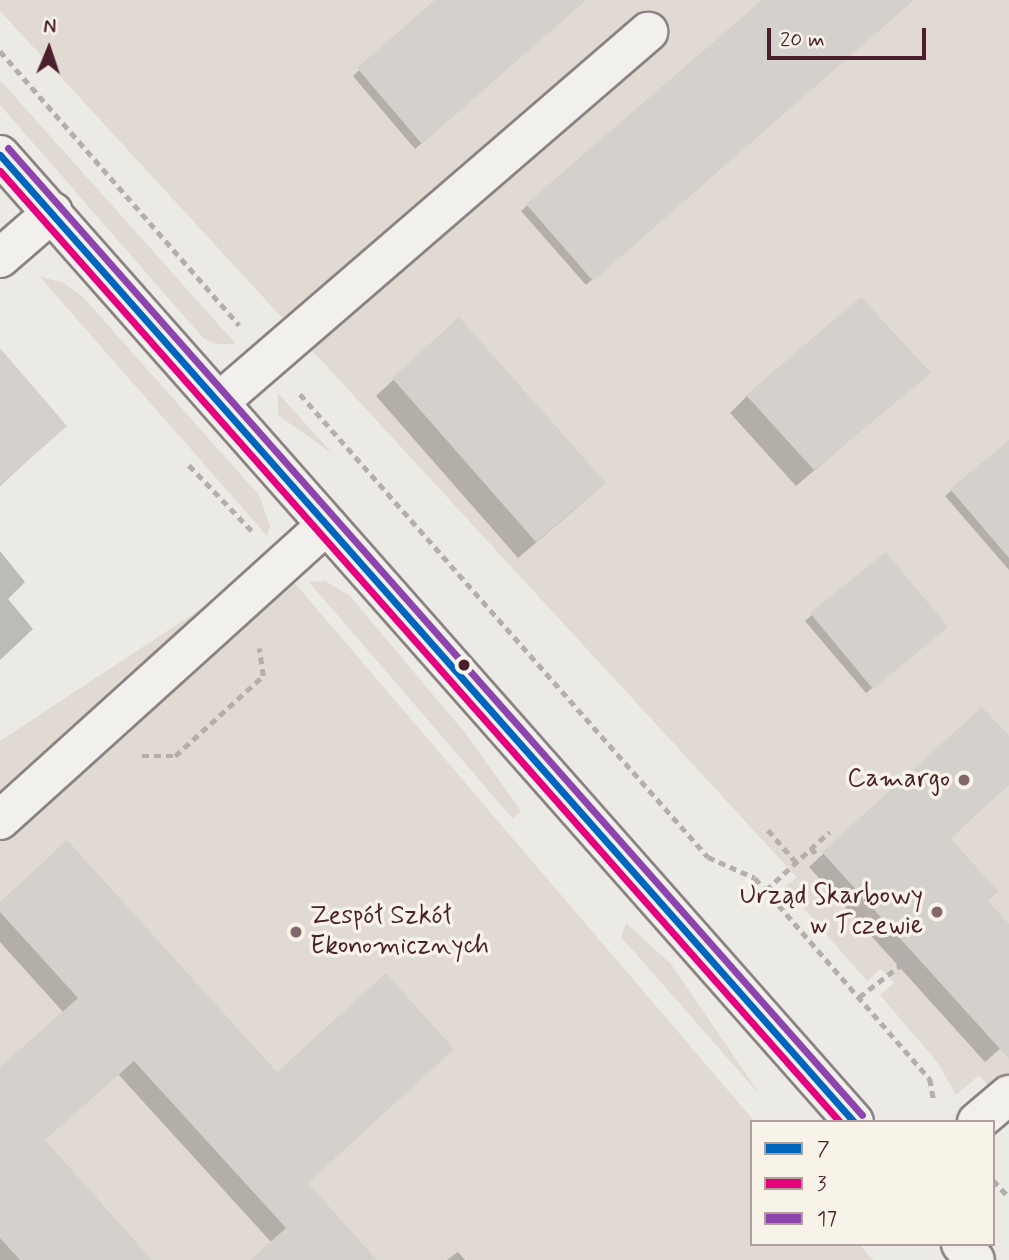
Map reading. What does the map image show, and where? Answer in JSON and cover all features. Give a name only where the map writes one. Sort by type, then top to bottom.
[{"type":"street","points":[[219,402],[648,32]]},
{"type":"street","points":[[0,155],[852,1120]]},
{"type":"street","points":[[0,258],[53,212]]},
{"type":"street","points":[[0,820],[327,525]]},
{"type":"street","points":[[977,1120],[1004,1079]]},
{"type":"street","points":[[963,1246],[975,1260]]},
{"type":"path","points":[[0,51],[708,857],[755,878],[766,890],[930,1079],[936,1114]]},
{"type":"path","points":[[768,830],[796,862]]},
{"type":"path","points":[[766,890],[829,832]]},
{"type":"path","points":[[811,848],[908,959],[1004,1079]]},
{"type":"path","points":[[859,997],[914,954]]},
{"type":"path","points":[[995,1182],[1009,1197]]},
{"type":"shaded area","points":[[0,0],[1009,0],[1009,1108],[0,11]]},
{"type":"shaded area","points":[[0,80],[236,344],[216,344],[204,339],[0,105]]},
{"type":"shaded area","points":[[40,277],[62,282],[83,297],[259,495],[270,526],[267,536]]},
{"type":"shaded area","points":[[278,393],[333,454],[278,415]]},
{"type":"shaded area","name":"Zespół Szkół Ekonomicznych","points":[[275,560],[753,1120],[750,1120],[750,1246],[861,1246],[873,1260],[0,1260],[0,741]]},
{"type":"shaded area","points":[[325,581],[350,596],[466,734],[521,811],[513,819],[309,582]]},
{"type":"shaded area","points":[[291,604],[679,1044],[566,1099],[244,723],[283,676],[270,632]]},
{"type":"shaded area","points":[[815,864],[897,954],[867,981],[785,887]]},
{"type":"shaded area","points":[[626,923],[671,964],[761,1096],[621,937]]},
{"type":"shaded area","points":[[906,973],[991,1065],[956,1095],[938,1063],[880,995]]},
{"type":"shaded area","points":[[589,1102],[730,1260],[529,1260],[477,1202]]},
{"type":"building","points":[[435,0],[586,0],[422,144],[357,68]]},
{"type":"building","points":[[762,0],[914,0],[593,281],[526,204]]},
{"type":"building","points":[[861,297],[931,373],[814,470],[746,395]]},
{"type":"building","points":[[459,317],[606,483],[536,542],[392,378]]},
{"type":"building","points":[[0,348],[67,426],[0,485]]},
{"type":"building","points":[[1009,440],[1009,558],[950,489]]},
{"type":"building","points":[[886,552],[948,627],[873,689],[810,613]]},
{"type":"building","name":"Urząd Skarbowy w Tczewie","points":[[982,707],[1009,736],[1009,785],[950,838],[998,891],[988,901],[1009,924],[1009,1059],[822,852]]},
{"type":"building","points":[[67,840],[277,1072],[386,973],[454,1049],[308,1183],[377,1260],[250,1260],[286,1228],[134,1061],[45,1140],[152,1260],[20,1260],[0,1238],[0,1067],[78,998],[0,912],[0,902]]},
{"type":"transit line","name":"17","points":[[8,148],[862,1115]]},
{"type":"transit line","name":"7","points":[[0,155],[852,1120]]},
{"type":"transit line","name":"3","points":[[0,171],[838,1120]]},
{"type":"place","name":"Camargo","points":[[964,780]]},
{"type":"place","name":"Urząd Skarbowy w Tczewie","points":[[937,912]]},
{"type":"place","name":"Zespół Szkół Ekonomicznych","points":[[296,932]]}]
